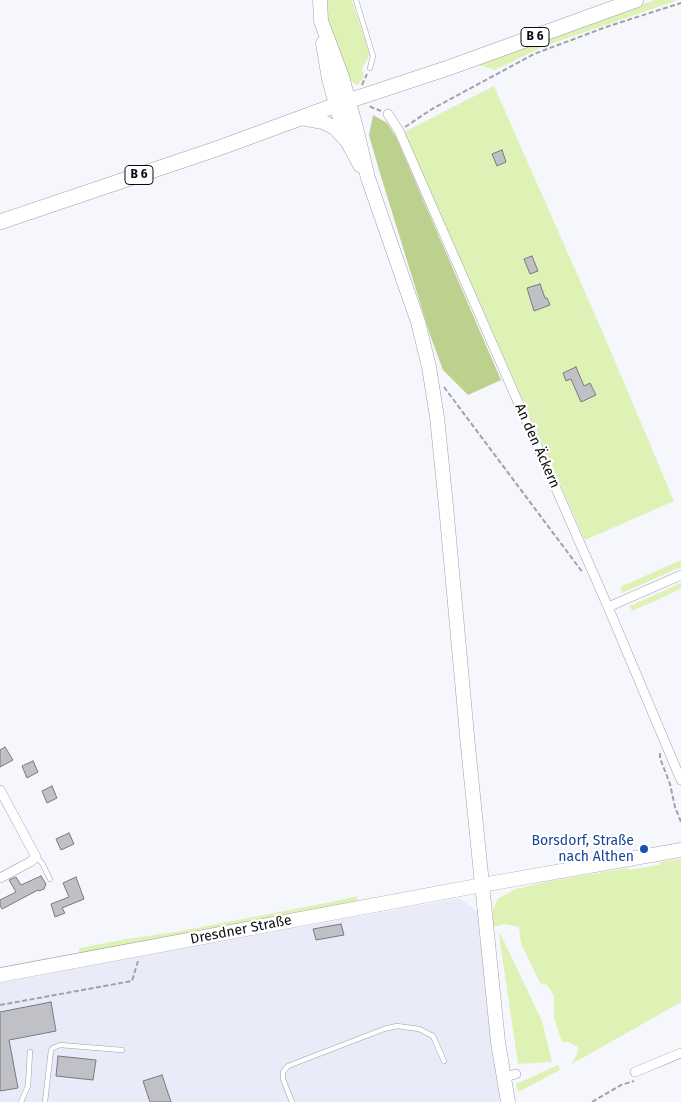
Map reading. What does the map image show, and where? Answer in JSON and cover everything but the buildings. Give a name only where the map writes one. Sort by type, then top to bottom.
[{"type":"main road","points":[[320,0],[328,72],[342,103],[418,322],[429,367],[438,426],[498,1042],[510,1076],[508,1102]]},
{"type":"main road","name":"B 6","points":[[0,222],[219,148],[636,0]]},
{"type":"main road","points":[[342,103],[346,139]]},
{"type":"main road","points":[[302,118],[323,122],[335,128],[346,139],[368,178]]},
{"type":"main road","name":"Dresdner Straße","points":[[0,975],[482,885],[681,850]]},
{"type":"street","name":"An den Äckern","points":[[388,114],[399,131],[608,606],[681,780]]},
{"type":"street","points":[[608,606],[681,575]]},
{"type":"street","points":[[0,790],[36,857],[0,878]]},
{"type":"street","points":[[641,1072],[681,1053]]},
{"type":"lane","points":[[356,0],[373,56],[370,68]]},
{"type":"lane","points":[[36,857],[42,863],[50,879]]},
{"type":"lane","points":[[292,1102],[283,1079],[283,1072],[288,1066],[384,1029],[397,1026],[419,1029],[433,1036],[444,1061]]},
{"type":"lane","points":[[45,1102],[51,1050],[53,1048],[60,1045],[122,1050]]},
{"type":"lane","points":[[21,1102],[28,1086],[30,1052]]},
{"type":"path","points":[[399,131],[432,109],[534,54],[609,26],[681,3]]},
{"type":"path","points":[[370,68],[362,84],[366,96],[371,107],[388,114]]},
{"type":"path","points":[[441,383],[584,574]]},
{"type":"path","points":[[668,749],[660,754],[660,758],[681,822]]},
{"type":"path","points":[[0,1005],[132,981],[137,965]]},
{"type":"shaded area","points":[[460,898],[478,912],[502,1102],[0,1102],[0,983]]},
{"type":"green space","points":[[325,0],[352,0],[370,55],[362,68],[364,76],[357,85],[351,81],[345,71],[328,24]]},
{"type":"green space","points":[[655,0],[678,0],[544,46],[495,70],[475,64]]},
{"type":"green space","points":[[494,86],[603,333],[674,501],[585,540],[404,132]]},
{"type":"green space","points":[[373,115],[387,123],[396,137],[501,380],[468,395],[443,370],[430,335],[369,135]]},
{"type":"green space","points":[[681,560],[681,567],[622,593],[620,587]]},
{"type":"green space","points":[[681,583],[681,589],[632,611],[630,606]]},
{"type":"green space","points":[[681,859],[681,1002],[572,1064],[578,1047],[568,1042],[562,1042],[554,1018],[554,996],[547,985],[540,983],[521,943],[519,927],[504,924],[493,927],[493,909],[499,898],[516,889],[550,881],[628,868],[629,870],[659,865],[660,862]]},
{"type":"green space","points":[[357,896],[355,904],[80,955],[79,948],[181,931]]},
{"type":"green space","points":[[499,935],[501,935],[542,1021],[552,1062],[518,1064]]},
{"type":"green space","points":[[558,1065],[560,1070],[518,1092],[516,1084]]},
{"type":"place","name":"Borsdorf, Straße nach Althen","points":[[644,849]]}]
